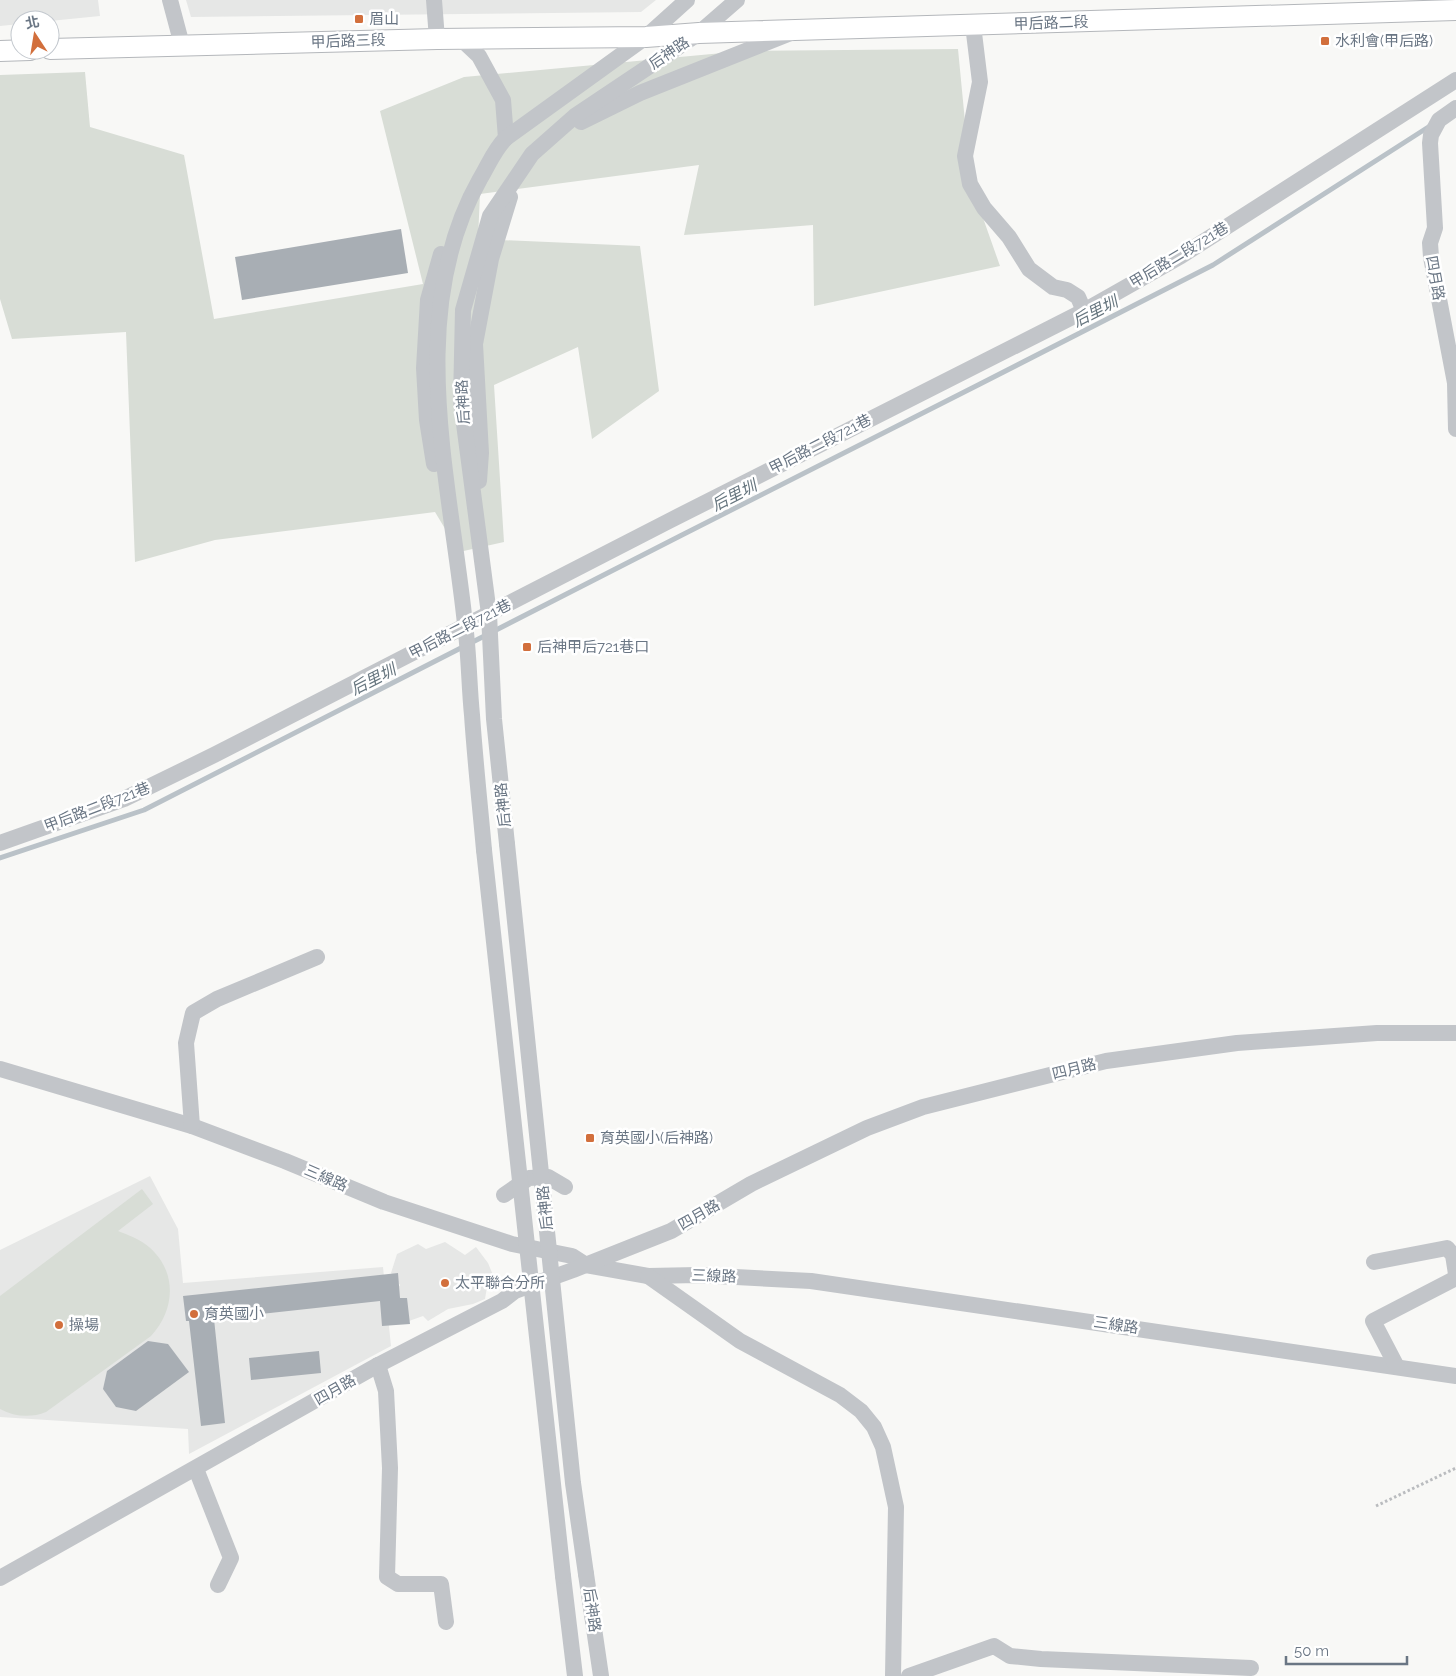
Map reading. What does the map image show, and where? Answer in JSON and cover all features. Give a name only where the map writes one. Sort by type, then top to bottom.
[{"type":"main road","name":"甲后路二段","points":[[646,37],[699,33],[1456,10]]},
{"type":"main road","name":"甲后路三段","points":[[60,49],[437,38],[646,37]]},
{"type":"street","points":[[170,0],[182,45]]},
{"type":"street","points":[[434,0],[437,38]]},
{"type":"street","name":"后神路","points":[[576,1676],[552,1489],[484,850],[466,625],[438,404],[438,316],[454,236],[465,208],[495,149],[506,138],[646,37],[687,0]]},
{"type":"street","name":"后神路","points":[[601,1676],[573,1483],[494,720],[489,614],[461,401],[463,310],[490,216],[532,154],[575,116],[699,33],[737,0]]},
{"type":"street","points":[[973,25],[980,82],[965,156],[970,184],[984,208],[1009,237],[1029,269],[1053,286],[1068,290],[1078,297],[1084,311]]},
{"type":"street","points":[[554,135],[640,93],[798,31]]},
{"type":"street","points":[[461,39],[479,56],[503,100],[506,138]]},
{"type":"street","name":"甲后路二段721巷","points":[[0,843],[124,799],[1084,311],[1160,269],[1456,80]]},
{"type":"street","name":"四月路","points":[[1456,108],[1439,120],[1433,128],[1430,143],[1435,228],[1430,242],[1431,257],[1455,383],[1456,429]]},
{"type":"street","points":[[192,1126],[186,1043],[193,1014],[217,999],[317,957]]},
{"type":"street","name":"四月路","points":[[0,1578],[378,1365],[502,1301],[515,1290],[586,1265],[671,1231],[751,1184],[867,1128],[923,1107],[1106,1061],[1237,1042],[1378,1033],[1456,1033]]},
{"type":"street","name":"三線路","points":[[0,1069],[192,1126],[401,1208],[512,1244],[572,1256],[586,1265],[648,1276],[698,1275],[810,1280],[1456,1376]]},
{"type":"street","points":[[504,1195],[529,1178],[548,1176],[565,1187]]},
{"type":"street","points":[[1374,1262],[1446,1248],[1454,1255],[1456,1274]]},
{"type":"street","points":[[648,1276],[740,1341],[840,1395],[861,1411],[874,1427],[883,1447],[896,1507],[893,1676]]},
{"type":"street","points":[[1397,1367],[1373,1321],[1456,1278]]},
{"type":"street","points":[[378,1365],[386,1391],[390,1468],[387,1577],[398,1584],[441,1584],[446,1622]]},
{"type":"street","points":[[196,1469],[230,1558],[218,1585]]},
{"type":"street","points":[[908,1676],[994,1646],[1010,1656],[1041,1659],[1251,1668]]},
{"type":"path","points":[[1376,1506],[1456,1468]]},
{"type":"shaded area","points":[[0,0],[98,0],[100,16],[60,20],[60,10],[10,10],[10,25],[0,26]]},
{"type":"shaded area","points":[[186,0],[656,0],[641,12],[191,17]]},
{"type":"shaded area","points":[[958,49],[971,184],[1000,266],[814,306],[813,225],[684,235],[699,165],[480,194],[478,239],[640,246],[659,391],[592,439],[578,347],[494,385],[504,542],[459,552],[435,512],[215,540],[135,562],[126,332],[12,339],[0,299],[0,75],[85,72],[90,127],[184,155],[214,319],[423,284],[380,111],[464,77],[744,51]]},
{"type":"shaded area","name":"育英國小","points":[[150,1176],[178,1229],[183,1283],[383,1267],[391,1346],[189,1454],[188,1429],[0,1417],[0,1250]]},
{"type":"shaded area","name":"操場","points":[[142,1189],[153,1204],[118,1231],[149,1247],[165,1267],[169,1279],[169,1302],[159,1325],[151,1336],[46,1412],[23,1416],[11,1414],[0,1409],[0,1296]]},
{"type":"shaded area","name":"太平聯合分所","points":[[445,1242],[465,1255],[476,1247],[488,1263],[495,1280],[487,1287],[485,1299],[473,1304],[448,1309],[428,1321],[423,1316],[409,1321],[392,1297],[400,1285],[391,1273],[397,1254],[418,1244],[426,1249]]},
{"type":"building","points":[[401,229],[408,273],[242,300],[235,257]]},
{"type":"building","points":[[398,1273],[400,1298],[407,1298],[410,1324],[382,1326],[380,1301],[214,1319],[225,1423],[201,1426],[189,1321],[186,1321],[183,1296]]},
{"type":"building","points":[[148,1341],[168,1344],[189,1372],[136,1411],[116,1407],[103,1389],[107,1371]]},
{"type":"building","points":[[319,1351],[321,1373],[251,1380],[249,1358]]},
{"type":"waterway","name":"后里圳","points":[[0,858],[144,810],[1213,265],[1430,126]]},
{"type":"place","name":"眉山","points":[[359,19]]},
{"type":"place","name":"水利會(甲后路)","points":[[1325,41]]},
{"type":"place","name":"后神甲后721巷口","points":[[527,647]]},
{"type":"place","name":"育英國小(后神路)","points":[[590,1138]]},
{"type":"place","name":"太平聯合分所","points":[[445,1283]]},
{"type":"place","name":"育英國小","points":[[194,1314]]},
{"type":"place","name":"操場","points":[[59,1325]]}]
